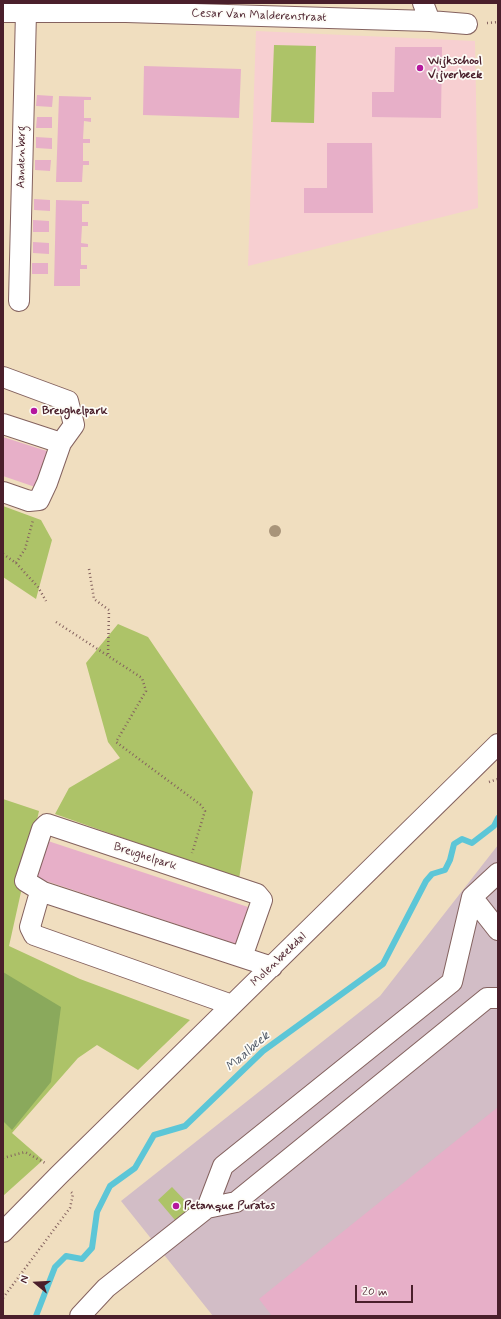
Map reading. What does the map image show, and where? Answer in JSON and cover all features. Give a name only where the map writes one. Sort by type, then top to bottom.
[{"type":"street","name":"Cesar Van Malderenstraat","points":[[3,12],[124,7],[427,12],[467,24]]},
{"type":"street","name":"Aandenberg","points":[[18,301],[26,12]]},
{"type":"street","points":[[3,377],[68,401],[74,425],[61,443],[47,483],[39,500],[29,501],[3,492]]},
{"type":"street","points":[[3,424],[61,443]]},
{"type":"street","name":"Molenbeekdal","points":[[3,1232],[59,1175],[498,744]]},
{"type":"street","name":"Breughelpark","points":[[242,957],[262,900],[256,894],[47,824],[42,829],[25,881],[43,892],[272,967]]},
{"type":"street","points":[[207,1208],[223,1166],[452,982],[472,897],[498,873]]},
{"type":"street","points":[[43,892],[38,899],[30,927],[34,935],[232,1005]]},
{"type":"street","points":[[472,897],[498,930]]},
{"type":"street","points":[[80,1316],[106,1288],[207,1208],[236,1202],[487,998],[498,998]]},
{"type":"path","points":[[16,563],[25,549],[39,500]]},
{"type":"path","points":[[3,554],[16,563],[38,587],[46,601]]},
{"type":"path","points":[[89,569],[94,599],[109,610],[108,655]]},
{"type":"path","points":[[56,622],[142,678],[146,691],[116,742],[201,805],[205,811],[187,870]]},
{"type":"path","points":[[3,1158],[25,1152],[43,1162],[59,1175],[73,1194],[70,1208],[3,1298]]},
{"type":"shaded area","points":[[256,31],[475,41],[478,208],[248,266]]},
{"type":"shaded area","points":[[498,845],[498,1316],[213,1316],[121,1201],[380,996]]},
{"type":"green space","points":[[274,45],[316,46],[314,123],[271,122]]},
{"type":"green space","points":[[3,506],[41,520],[52,540],[36,599],[3,577]]},
{"type":"green space","points":[[118,624],[148,637],[253,792],[239,879],[55,814],[69,788],[120,758],[108,742],[86,663]]},
{"type":"green space","points":[[3,799],[39,811],[9,946],[80,979],[190,1020],[138,1070],[97,1045],[78,1058],[12,1133],[43,1160],[3,1196]]},
{"type":"green space","points":[[3,972],[61,1007],[51,1082],[12,1130],[3,1121]]},
{"type":"green space","name":"Petanque Puratos","points":[[172,1187],[195,1211],[180,1226],[158,1200]]},
{"type":"building","points":[[395,47],[442,47],[441,118],[372,117],[372,92],[394,92]]},
{"type":"building","points":[[144,66],[241,69],[239,118],[143,115]]},
{"type":"building","points":[[37,95],[53,96],[52,107],[36,106]]},
{"type":"building","points":[[59,96],[91,97],[91,100],[84,100],[84,118],[91,118],[91,122],[84,121],[83,139],[90,139],[90,143],[83,143],[83,161],[89,161],[89,165],[83,165],[82,182],[56,182]]},
{"type":"building","points":[[37,117],[52,117],[52,128],[36,128]]},
{"type":"building","points":[[36,137],[52,138],[52,149],[36,148]]},
{"type":"building","points":[[327,143],[372,143],[373,213],[304,213],[304,188],[327,188]]},
{"type":"building","points":[[35,160],[51,160],[50,171],[35,170]]},
{"type":"building","points":[[34,199],[50,200],[50,211],[34,210]]},
{"type":"building","points":[[56,200],[89,201],[89,204],[82,204],[82,222],[88,222],[88,226],[82,226],[81,243],[88,244],[88,247],[81,247],[81,265],[87,265],[87,269],[80,269],[80,286],[54,286]]},
{"type":"building","points":[[33,220],[49,221],[49,232],[33,232]]},
{"type":"building","points":[[33,242],[49,243],[49,254],[33,253]]},
{"type":"building","points":[[32,263],[48,263],[48,274],[32,274]]},
{"type":"building","points":[[3,437],[50,452],[38,488],[3,476]]},
{"type":"building","points":[[45,840],[248,907],[236,944],[34,877]]},
{"type":"building","points":[[498,1107],[498,1316],[272,1316],[259,1299]]},
{"type":"waterway","name":"Maalbeek","points":[[36,1316],[55,1267],[66,1256],[82,1259],[92,1248],[97,1212],[110,1186],[135,1168],[154,1135],[185,1126],[263,1051],[383,964],[426,881],[432,874],[445,870],[450,860],[454,844],[462,839],[472,843],[494,826],[498,818]]},
{"type":"place","name":"Wijkschool Vijverbeek","points":[[420,68]]},
{"type":"place","name":"Breughelpark","points":[[34,411]]},
{"type":"place","name":"Petanque Puratos","points":[[176,1206]]}]
